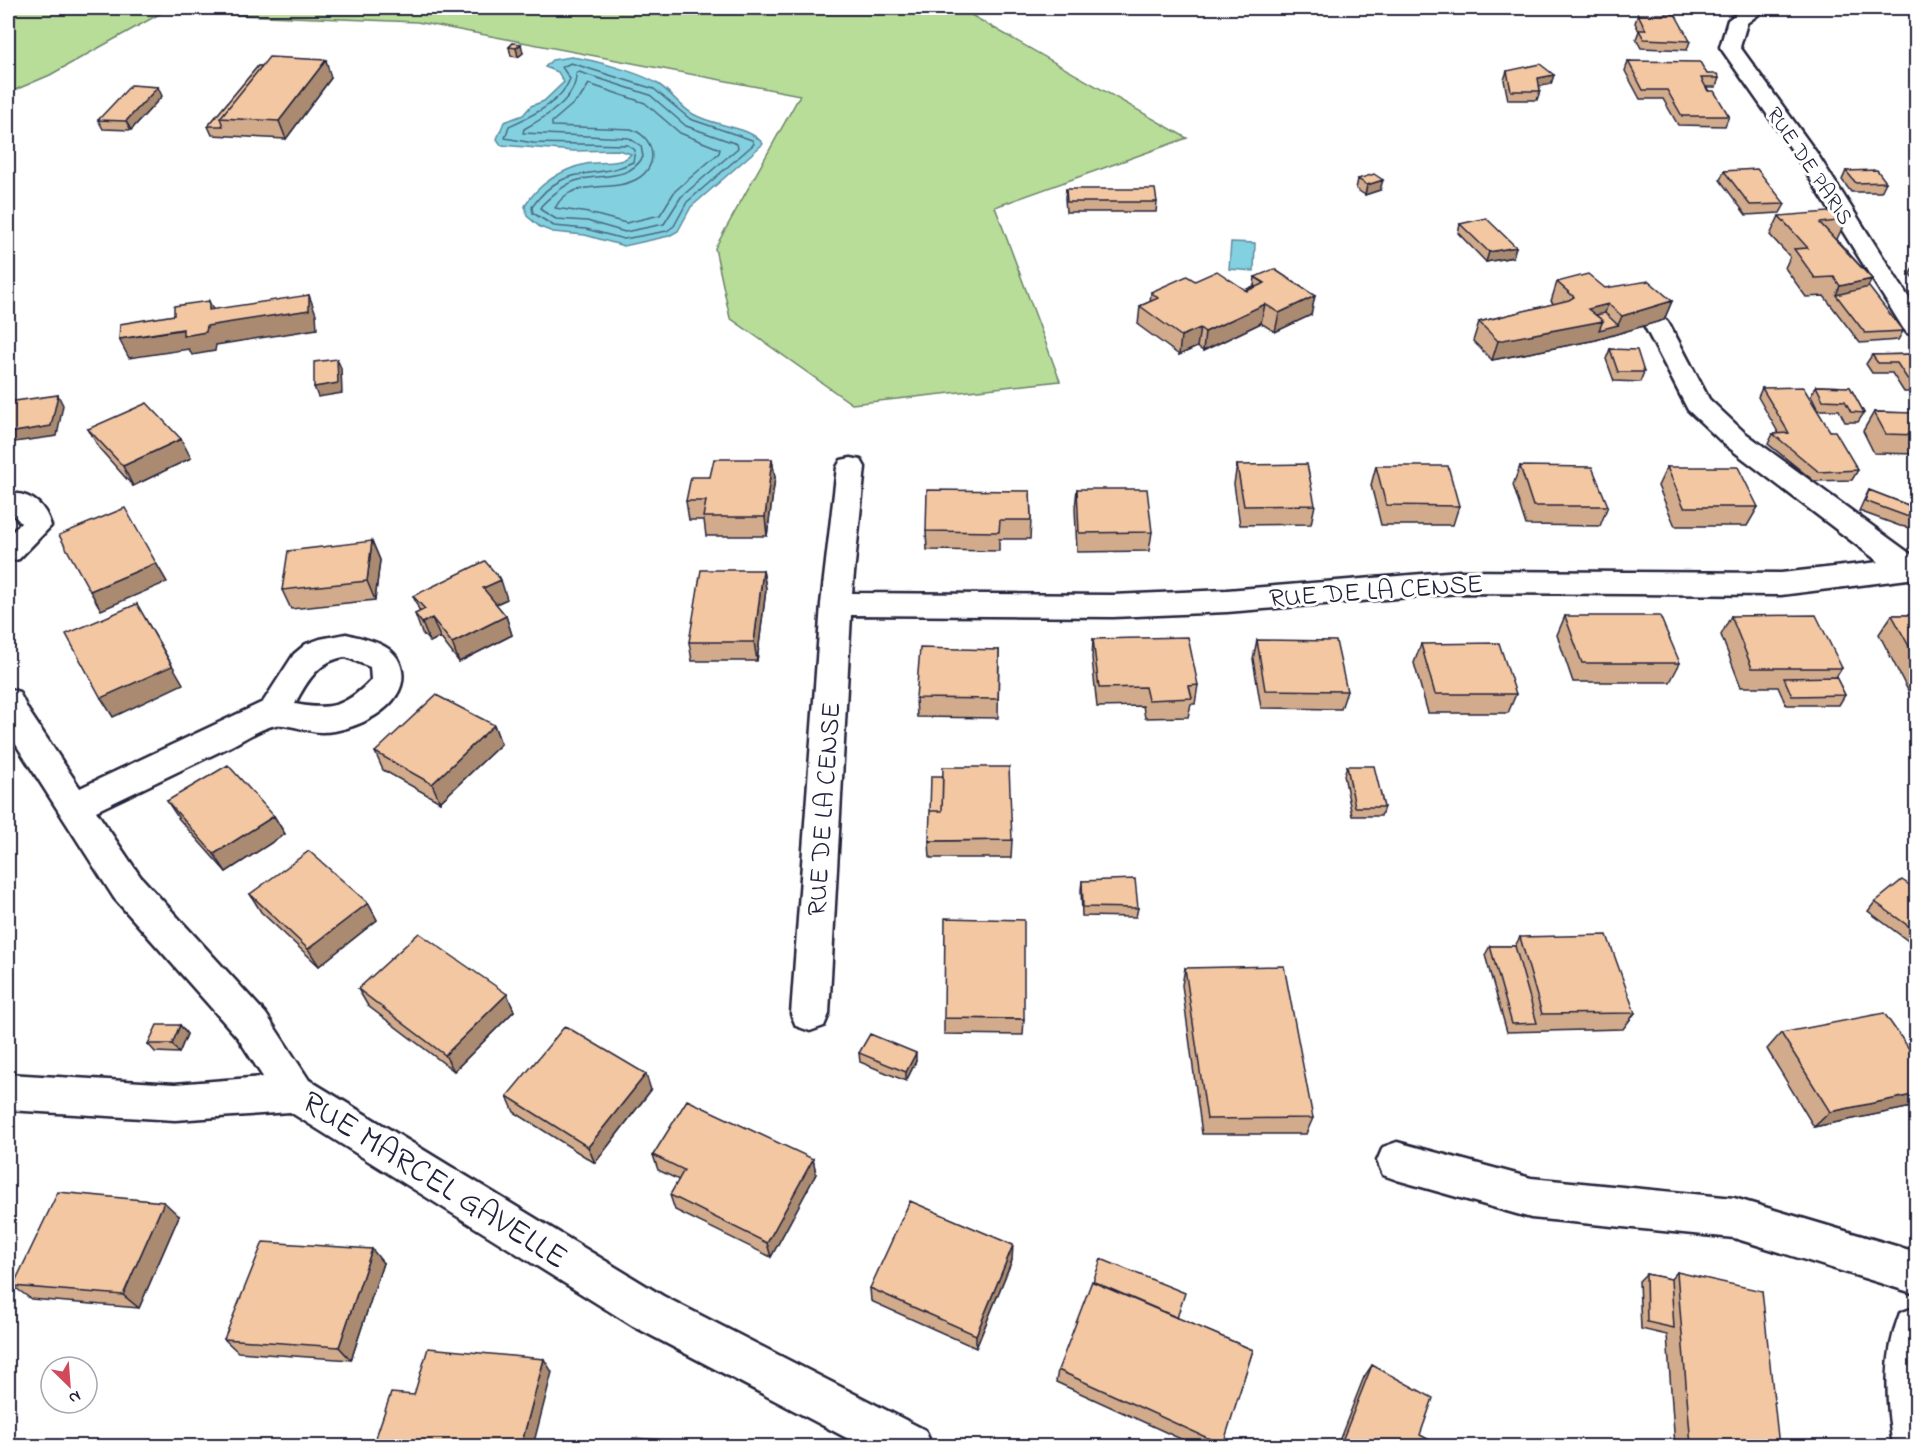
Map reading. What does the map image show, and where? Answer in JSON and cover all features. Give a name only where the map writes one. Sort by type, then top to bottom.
[{"type":"street","name":"RUE DE PARIS","points":[[1757,8],[1738,20],[1730,47],[1805,152],[1917,328]]},
{"type":"street","points":[[1657,326],[1698,404],[1734,438],[1912,568]]},
{"type":"street","name":"RUE DE LA CENSE","points":[[810,1014],[836,604],[851,467]]},
{"type":"street","points":[[8,503],[19,503],[33,515],[36,526],[8,552]]},
{"type":"street","name":"RUE DE LA CENSE","points":[[836,604],[1113,606],[1227,601],[1459,582],[1781,584],[1912,568]]},
{"type":"street","name":"RUE MARCEL GAVELLE","points":[[8,700],[14,714],[127,887],[252,1026],[295,1093],[648,1311],[909,1446]]},
{"type":"street","points":[[75,806],[275,711]]},
{"type":"street","points":[[8,1092],[175,1102],[295,1093]]},
{"type":"street","points":[[1397,1161],[1531,1198],[1734,1218],[1917,1273]]},
{"type":"street","points":[[1916,1446],[1908,1387],[1917,1329]]},
{"type":"green space","points":[[8,8],[959,8],[1187,138],[995,207],[1060,381],[852,404],[730,318],[715,248],[800,95],[417,22],[163,12],[50,75],[8,93]]},
{"type":"water","points":[[571,57],[640,75],[663,87],[693,114],[749,133],[763,144],[691,207],[678,231],[669,236],[624,246],[585,235],[553,232],[540,227],[527,216],[525,206],[544,184],[577,166],[616,162],[631,154],[618,150],[574,151],[501,145],[497,139],[504,122],[523,115],[531,106],[544,101],[564,82],[558,72],[545,67],[552,60]]},
{"type":"water","points":[[1231,242],[1255,243],[1254,271],[1229,269]]},
{"type":"building","points":[[1638,14],[1675,14],[1690,41],[1644,39],[1639,30],[1646,30]]},
{"type":"building","points":[[513,43],[521,44],[516,48],[509,47]]},
{"type":"building","points":[[269,57],[326,60],[279,121],[220,118]]},
{"type":"building","points":[[1628,61],[1700,62],[1707,74],[1717,74],[1719,78],[1701,78],[1708,91],[1714,91],[1729,116],[1682,116],[1667,90],[1643,90]]},
{"type":"building","points":[[1540,64],[1554,75],[1538,78],[1540,91],[1511,91],[1507,71]]},
{"type":"building","points":[[258,66],[262,66],[220,118],[223,126],[208,126]]},
{"type":"building","points":[[131,85],[158,87],[126,121],[98,120]]},
{"type":"building","points":[[1757,169],[1785,204],[1750,205],[1724,171]]},
{"type":"building","points":[[1877,170],[1886,182],[1856,183],[1846,171]]},
{"type":"building","points":[[1374,174],[1383,180],[1367,185],[1358,179]]},
{"type":"building","points":[[1066,189],[1155,189],[1157,202],[1067,202]]},
{"type":"building","points":[[1840,211],[1846,220],[1820,223],[1872,279],[1840,286],[1834,277],[1815,278],[1794,249],[1808,248],[1779,216]]},
{"type":"building","points":[[1486,218],[1516,247],[1489,252],[1460,224]]},
{"type":"building","points":[[1274,269],[1315,296],[1279,313],[1265,304],[1205,332],[1200,328],[1181,336],[1140,306],[1158,298],[1151,292],[1187,276],[1195,281],[1217,271],[1247,291],[1265,283],[1255,277]]},
{"type":"building","points":[[1588,274],[1605,288],[1649,281],[1672,301],[1622,316],[1608,304],[1588,309],[1603,321],[1498,341],[1479,322],[1569,300],[1574,297],[1557,282]]},
{"type":"building","points":[[1869,287],[1903,331],[1865,333],[1836,295]]},
{"type":"building","points":[[309,295],[309,310],[207,326],[206,332],[183,336],[183,329],[119,339],[120,324],[174,315],[174,306],[209,301],[209,310]]},
{"type":"building","points":[[1605,313],[1618,325],[1599,330],[1603,321],[1596,315]]},
{"type":"building","points":[[1610,349],[1637,350],[1644,372],[1618,372]]},
{"type":"building","points":[[1917,354],[1917,382],[1910,383],[1897,363],[1878,363],[1872,355]]},
{"type":"building","points":[[337,359],[338,383],[314,387],[314,362]]},
{"type":"building","points":[[1816,386],[1850,387],[1864,413],[1851,412],[1845,401],[1823,400]]},
{"type":"building","points":[[1803,387],[1830,431],[1835,431],[1858,470],[1819,472],[1773,434],[1789,433],[1762,388]]},
{"type":"building","points":[[58,395],[51,426],[8,433],[8,402]]},
{"type":"building","points":[[147,403],[181,439],[123,466],[88,429]]},
{"type":"building","points":[[1874,412],[1917,413],[1917,435],[1886,434]]},
{"type":"building","points":[[714,459],[772,459],[765,517],[703,517],[706,501],[686,501],[691,477],[710,477]]},
{"type":"building","points":[[1307,464],[1315,505],[1244,506],[1237,465]]},
{"type":"building","points":[[1376,466],[1448,466],[1459,506],[1386,505]]},
{"type":"building","points":[[1520,466],[1592,467],[1608,506],[1533,506]]},
{"type":"building","points":[[1667,467],[1738,467],[1758,507],[1684,507]]},
{"type":"building","points":[[1077,489],[1147,489],[1152,532],[1079,533]]},
{"type":"building","points":[[927,490],[1030,491],[1031,520],[1000,520],[999,532],[926,531]]},
{"type":"building","points":[[1869,490],[1913,507],[1917,506],[1917,518],[1865,501]]},
{"type":"building","points":[[125,508],[156,563],[90,591],[59,535]]},
{"type":"building","points":[[372,541],[367,581],[282,590],[288,551]]},
{"type":"building","points":[[485,561],[501,580],[483,588],[506,616],[452,643],[432,618],[422,623],[415,614],[425,609],[413,596]]},
{"type":"building","points":[[701,570],[763,570],[754,642],[689,642]]},
{"type":"building","points":[[137,604],[172,666],[101,698],[66,634]]},
{"type":"building","points":[[1816,615],[1842,668],[1752,668],[1731,616]]},
{"type":"building","points":[[1892,615],[1917,615],[1917,661]]},
{"type":"building","points":[[1565,616],[1660,616],[1680,663],[1582,663]]},
{"type":"building","points":[[1188,637],[1198,685],[1189,686],[1192,698],[1148,700],[1145,687],[1099,688],[1093,639]]},
{"type":"building","points":[[1257,640],[1336,641],[1347,691],[1265,690]]},
{"type":"building","points":[[1499,643],[1516,694],[1435,694],[1421,644]]},
{"type":"building","points":[[920,648],[999,650],[998,699],[916,698]]},
{"type":"building","points":[[1836,677],[1845,695],[1792,696],[1784,678]]},
{"type":"building","points":[[436,695],[494,725],[432,784],[375,752]]},
{"type":"building","points":[[228,765],[274,816],[214,854],[167,801]]},
{"type":"building","points":[[1347,766],[1374,766],[1384,807],[1355,807]]},
{"type":"building","points":[[943,767],[1009,767],[1012,840],[929,841],[930,811],[942,811]]},
{"type":"building","points":[[931,776],[943,776],[942,811],[930,811]]},
{"type":"building","points":[[309,851],[368,903],[308,949],[250,894]]},
{"type":"building","points":[[1135,879],[1138,908],[1083,907],[1082,881]]},
{"type":"building","points":[[1902,880],[1917,890],[1917,932],[1875,902]]},
{"type":"building","points":[[945,918],[1024,920],[1024,1019],[944,1018]]},
{"type":"building","points":[[419,933],[507,994],[445,1055],[358,989]]},
{"type":"building","points":[[1607,935],[1635,1013],[1542,1014],[1520,937]]},
{"type":"building","points":[[1490,946],[1515,946],[1537,1023],[1512,1024]]},
{"type":"building","points":[[1284,966],[1313,1118],[1207,1119],[1185,968]]},
{"type":"building","points":[[1884,1013],[1917,1060],[1917,1094],[1830,1112],[1781,1033]]},
{"type":"building","points":[[157,1025],[180,1025],[172,1044],[148,1044]]},
{"type":"building","points":[[565,1026],[646,1074],[588,1147],[507,1096]]},
{"type":"building","points":[[870,1034],[916,1053],[906,1072],[859,1053]]},
{"type":"building","points":[[687,1100],[813,1159],[767,1243],[670,1195],[684,1170],[653,1155]]},
{"type":"building","points":[[58,1192],[164,1202],[123,1295],[13,1286]]},
{"type":"building","points":[[910,1201],[1013,1245],[976,1335],[870,1288]]},
{"type":"building","points":[[263,1242],[372,1249],[339,1347],[224,1339]]},
{"type":"building","points":[[1101,1259],[1185,1293],[1177,1318],[1093,1282]]},
{"type":"building","points":[[1677,1272],[1762,1291],[1779,1446],[1691,1446]]},
{"type":"building","points":[[1646,1274],[1671,1279],[1674,1328],[1647,1322]]},
{"type":"building","points":[[1092,1281],[1253,1350],[1223,1445],[1058,1370]]},
{"type":"building","points":[[428,1348],[544,1359],[521,1446],[373,1446],[391,1393],[414,1395]]},
{"type":"building","points":[[1372,1365],[1433,1398],[1420,1435],[1440,1446],[1340,1446]]},
{"type":"building","points":[[633,1438],[761,1446],[631,1446]]}]
